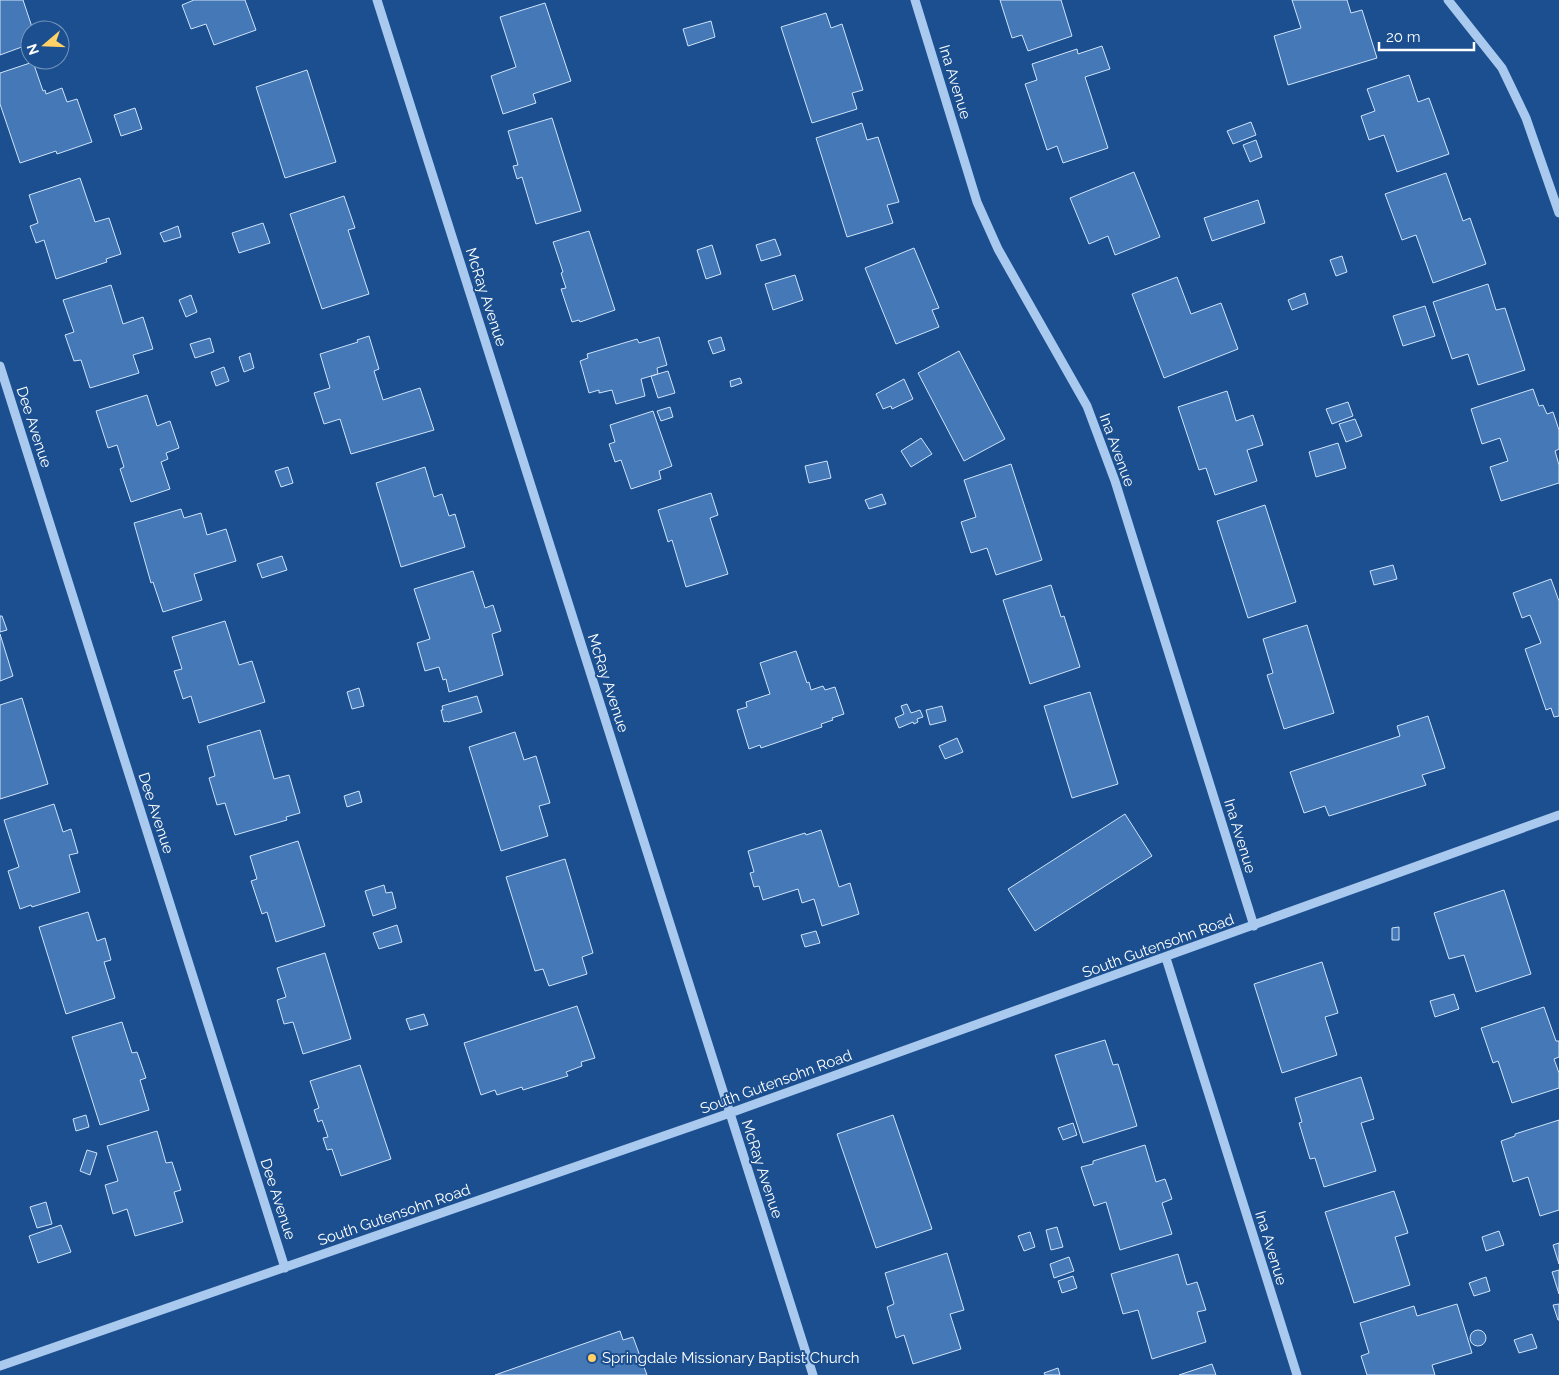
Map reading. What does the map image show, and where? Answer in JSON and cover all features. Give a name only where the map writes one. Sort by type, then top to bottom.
[{"type":"street","name":"McRay Avenue","points":[[377,0],[813,1375]]},
{"type":"street","name":"Ina Avenue","points":[[915,0],[978,202],[998,250],[1087,406],[1115,481],[1254,926]]},
{"type":"street","points":[[1448,0],[1502,68],[1526,118],[1559,213]]},
{"type":"street","name":"Dee Avenue","points":[[0,366],[285,1268]]},
{"type":"street","name":"South Gutensohn Road","points":[[0,1366],[730,1113],[1166,958],[1559,815]]},
{"type":"street","name":"Ina Avenue","points":[[1166,958],[1297,1375]]},
{"type":"building","points":[[0,0],[23,0],[30,20],[20,20],[20,48],[0,55]]},
{"type":"building","points":[[194,0],[245,0],[256,30],[214,45],[206,24],[191,29],[182,5]]},
{"type":"building","points":[[1000,0],[1061,0],[1072,36],[1028,51],[1022,35],[1012,38]]},
{"type":"building","points":[[1292,0],[1347,0],[1351,13],[1362,10],[1377,58],[1288,85],[1274,36],[1301,28]]},
{"type":"building","points":[[545,3],[571,81],[533,94],[536,103],[503,114],[491,76],[516,67],[500,17]]},
{"type":"building","points":[[826,13],[831,28],[842,24],[863,90],[852,93],[857,109],[812,123],[781,27]]},
{"type":"building","points":[[711,21],[715,37],[688,46],[683,29]]},
{"type":"building","points":[[1102,46],[1110,69],[1085,77],[1108,148],[1063,163],[1057,146],[1047,150],[1025,84],[1037,80],[1032,64],[1077,49],[1078,54]]},
{"type":"building","points":[[20,66],[20,70],[36,70],[43,91],[45,90],[46,94],[62,88],[67,102],[77,99],[92,142],[57,154],[56,151],[20,163],[0,104],[0,73]]},
{"type":"building","points":[[307,70],[336,162],[285,178],[256,87]]},
{"type":"building","points":[[1409,75],[1418,102],[1429,98],[1449,154],[1397,172],[1384,135],[1369,140],[1361,116],[1375,111],[1367,89]]},
{"type":"building","points":[[135,108],[142,129],[121,136],[114,115]]},
{"type":"building","points":[[552,118],[581,211],[536,224],[522,177],[517,179],[513,166],[518,165],[508,131]]},
{"type":"building","points":[[1251,122],[1256,135],[1233,144],[1227,131]]},
{"type":"building","points":[[862,123],[867,140],[878,137],[899,202],[887,205],[893,223],[847,237],[816,138]]},
{"type":"building","points":[[1256,140],[1262,157],[1250,162],[1243,145]]},
{"type":"building","points":[[1134,172],[1160,237],[1115,255],[1108,236],[1089,244],[1070,198]]},
{"type":"building","points":[[1446,173],[1463,221],[1470,218],[1486,264],[1433,283],[1416,235],[1402,240],[1385,194]]},
{"type":"building","points":[[80,178],[95,222],[109,218],[121,254],[106,259],[107,262],[56,279],[44,240],[36,243],[30,226],[38,223],[29,195]]},
{"type":"building","points":[[344,196],[355,228],[348,230],[369,294],[322,309],[290,214]]},
{"type":"building","points":[[1258,200],[1265,223],[1212,241],[1204,218]]},
{"type":"building","points":[[263,223],[270,243],[239,253],[232,233]]},
{"type":"building","points":[[178,226],[181,237],[164,242],[160,233]]},
{"type":"building","points":[[589,231],[615,310],[580,322],[579,320],[572,322],[561,289],[566,288],[553,242]]},
{"type":"building","points":[[775,239],[781,255],[761,261],[756,245]]},
{"type":"building","points":[[712,245],[721,274],[706,279],[697,250]]},
{"type":"building","points":[[914,248],[939,308],[932,310],[939,327],[896,344],[865,268]]},
{"type":"building","points":[[1342,256],[1347,272],[1336,276],[1330,260]]},
{"type":"building","points":[[795,275],[803,300],[773,310],[765,284]]},
{"type":"building","points":[[1177,277],[1191,314],[1221,303],[1238,349],[1164,378],[1132,294]]},
{"type":"building","points":[[1488,284],[1496,310],[1505,308],[1525,370],[1478,385],[1468,354],[1452,359],[1433,302]]},
{"type":"building","points":[[111,285],[123,324],[143,317],[153,349],[133,355],[139,373],[90,388],[81,360],[74,361],[65,335],[74,332],[63,300]]},
{"type":"building","points":[[1305,293],[1308,304],[1292,310],[1288,300]]},
{"type":"building","points":[[191,295],[197,312],[186,317],[179,300]]},
{"type":"building","points":[[1425,306],[1435,336],[1403,346],[1393,316]]},
{"type":"building","points":[[369,336],[379,369],[374,371],[383,400],[420,388],[434,430],[351,454],[340,419],[324,424],[314,393],[330,388],[320,354],[358,342],[357,340]]},
{"type":"building","points":[[659,337],[667,365],[657,368],[658,374],[641,379],[645,396],[616,404],[612,390],[599,393],[599,390],[589,393],[580,361],[588,358],[587,354],[637,339],[639,343]]},
{"type":"building","points":[[721,337],[725,350],[713,354],[708,341]]},
{"type":"building","points":[[210,338],[214,352],[195,358],[190,344]]},
{"type":"building","points":[[959,351],[1005,439],[964,461],[918,373]]},
{"type":"building","points":[[250,353],[254,368],[244,372],[239,357]]},
{"type":"building","points":[[224,367],[229,381],[216,386],[211,372]]},
{"type":"building","points":[[668,371],[675,393],[658,398],[651,376]]},
{"type":"building","points":[[740,378],[742,383],[731,387],[730,381]]},
{"type":"building","points":[[904,379],[913,399],[892,409],[891,406],[883,409],[876,394]]},
{"type":"building","points":[[1533,389],[1539,406],[1543,405],[1547,414],[1553,412],[1559,430],[1559,449],[1555,451],[1559,465],[1559,483],[1501,501],[1490,467],[1508,461],[1500,438],[1482,444],[1471,409]]},
{"type":"building","points":[[1227,391],[1236,421],[1253,415],[1263,445],[1247,450],[1257,481],[1215,495],[1206,468],[1199,470],[1178,407]]},
{"type":"building","points":[[147,395],[157,426],[170,421],[179,448],[166,453],[168,459],[161,462],[170,489],[131,502],[120,469],[124,467],[117,445],[108,448],[96,411]]},
{"type":"building","points":[[1348,402],[1353,416],[1332,424],[1326,409]]},
{"type":"building","points":[[670,407],[673,417],[661,421],[657,411]]},
{"type":"building","points":[[653,411],[672,466],[659,471],[661,479],[631,489],[621,460],[615,462],[609,444],[615,442],[610,425]]},
{"type":"building","points":[[1355,419],[1362,436],[1346,442],[1339,424]]},
{"type":"building","points":[[921,438],[932,454],[911,467],[901,451]]},
{"type":"building","points":[[1338,443],[1346,468],[1316,477],[1309,452]]},
{"type":"building","points":[[827,461],[831,478],[809,483],[805,466]]},
{"type":"building","points":[[1011,464],[1042,560],[996,575],[987,548],[971,553],[961,522],[976,517],[964,480]]},
{"type":"building","points":[[288,467],[293,483],[281,487],[275,471]]},
{"type":"building","points":[[425,467],[434,497],[442,494],[449,516],[455,514],[465,547],[401,567],[376,483]]},
{"type":"building","points":[[711,493],[718,515],[710,518],[728,574],[686,587],[672,540],[668,542],[658,510]]},
{"type":"building","points":[[882,494],[886,504],[869,509],[865,500]]},
{"type":"building","points":[[1265,505],[1296,602],[1248,618],[1217,521]]},
{"type":"building","points":[[181,509],[184,518],[201,513],[207,535],[226,529],[236,561],[194,574],[202,600],[163,612],[153,582],[151,583],[134,523]]},
{"type":"building","points":[[282,556],[287,570],[262,578],[257,564]]},
{"type":"building","points":[[1393,565],[1397,579],[1374,585],[1370,571]]},
{"type":"building","points":[[473,571],[485,608],[493,605],[501,631],[492,634],[503,675],[449,692],[446,679],[443,680],[439,667],[425,671],[417,643],[430,639],[414,589]]},
{"type":"building","points":[[1551,579],[1559,601],[1559,716],[1554,717],[1551,708],[1546,710],[1525,649],[1541,643],[1530,615],[1522,618],[1513,593]]},
{"type":"building","points":[[1051,585],[1061,617],[1064,616],[1080,667],[1030,684],[1003,600]]},
{"type":"building","points":[[0,616],[2,616],[7,630],[0,632]]},
{"type":"building","points":[[225,621],[239,665],[252,661],[265,702],[199,723],[191,696],[183,699],[174,671],[182,669],[172,637]]},
{"type":"building","points":[[1307,625],[1334,713],[1284,729],[1267,675],[1273,673],[1263,639]]},
{"type":"building","points":[[0,634],[13,676],[0,681]]},
{"type":"building","points":[[796,651],[811,690],[823,686],[825,690],[835,687],[844,714],[821,724],[822,727],[761,748],[760,745],[749,749],[737,710],[747,707],[746,702],[770,694],[760,663]]},
{"type":"building","points":[[359,688],[364,706],[352,709],[347,692]]},
{"type":"building","points":[[1090,692],[1118,784],[1072,798],[1044,706]]},
{"type":"building","points":[[477,696],[482,712],[444,722],[442,706]]},
{"type":"building","points":[[22,698],[48,784],[0,799],[0,705]]},
{"type":"building","points":[[907,704],[911,713],[920,710],[923,717],[917,719],[918,722],[914,724],[913,722],[899,728],[895,718],[904,714],[901,706]]},
{"type":"building","points":[[942,706],[946,721],[930,725],[926,710]]},
{"type":"building","points":[[1428,716],[1445,768],[1422,775],[1426,785],[1329,816],[1325,806],[1304,813],[1290,772],[1400,736],[1397,726]]},
{"type":"building","points":[[260,730],[274,779],[289,775],[300,813],[286,817],[287,820],[235,835],[225,803],[217,805],[209,778],[215,776],[207,746]]},
{"type":"building","points":[[515,732],[524,760],[536,756],[550,803],[539,806],[548,836],[501,851],[469,747]]},
{"type":"building","points":[[957,738],[963,752],[945,759],[939,746]]},
{"type":"building","points":[[359,791],[362,802],[347,807],[344,796]]},
{"type":"building","points":[[54,804],[63,832],[71,829],[78,853],[69,855],[80,892],[20,909],[8,871],[19,867],[4,820]]},
{"type":"building","points":[[1125,814],[1152,856],[1035,931],[1008,889]]},
{"type":"building","points":[[821,830],[839,887],[850,883],[859,914],[822,926],[814,899],[802,903],[798,889],[763,900],[759,886],[754,887],[750,873],[754,872],[748,851],[805,833],[806,835]]},
{"type":"building","points":[[298,841],[325,926],[276,942],[267,912],[262,914],[251,881],[257,879],[250,856]]},
{"type":"building","points":[[565,859],[593,953],[582,957],[587,974],[549,986],[543,969],[535,971],[506,877]]},
{"type":"building","points":[[384,885],[386,893],[392,892],[396,908],[373,916],[365,891]]},
{"type":"building","points":[[1504,890],[1531,974],[1476,992],[1464,955],[1449,959],[1434,913]]},
{"type":"building","points":[[88,912],[97,941],[105,938],[111,960],[104,962],[115,998],[66,1014],[39,927]]},
{"type":"building","points":[[397,925],[402,942],[379,949],[373,933]]},
{"type":"building","points":[[1399,927],[1399,940],[1392,940],[1392,928]]},
{"type":"building","points":[[816,931],[820,943],[805,947],[801,935]]},
{"type":"building","points":[[325,953],[351,1039],[303,1054],[293,1022],[284,1024],[277,1000],[286,997],[277,968]]},
{"type":"building","points":[[1322,962],[1338,1013],[1325,1017],[1337,1055],[1282,1073],[1254,984]]},
{"type":"building","points":[[1454,994],[1459,1009],[1435,1017],[1430,1001]]},
{"type":"building","points":[[577,1006],[595,1058],[581,1062],[582,1066],[566,1072],[568,1076],[523,1090],[522,1087],[497,1095],[495,1090],[481,1095],[464,1043]]},
{"type":"building","points":[[1544,1007],[1556,1041],[1559,1041],[1559,1057],[1554,1059],[1559,1073],[1559,1088],[1512,1103],[1498,1061],[1493,1063],[1481,1028]]},
{"type":"building","points":[[424,1014],[428,1025],[410,1030],[406,1019]]},
{"type":"building","points":[[122,1022],[132,1053],[137,1052],[146,1078],[140,1080],[149,1110],[100,1125],[72,1037]]},
{"type":"building","points":[[1105,1040],[1113,1065],[1118,1064],[1137,1126],[1083,1143],[1055,1055]]},
{"type":"building","points":[[360,1065],[391,1159],[341,1176],[332,1149],[327,1150],[323,1138],[328,1137],[322,1120],[318,1122],[314,1110],[319,1108],[310,1081]]},
{"type":"building","points":[[1361,1077],[1374,1119],[1361,1123],[1376,1171],[1324,1187],[1315,1158],[1310,1159],[1299,1123],[1302,1122],[1295,1098]]},
{"type":"building","points":[[86,1115],[89,1127],[76,1131],[73,1119]]},
{"type":"building","points":[[893,1115],[932,1229],[876,1248],[837,1134]]},
{"type":"building","points":[[1559,1120],[1559,1210],[1540,1216],[1528,1177],[1513,1182],[1501,1141],[1515,1136],[1515,1134]]},
{"type":"building","points":[[1073,1123],[1077,1135],[1063,1140],[1058,1128]]},
{"type":"building","points":[[157,1131],[166,1163],[172,1162],[181,1190],[174,1192],[183,1222],[135,1236],[127,1209],[113,1214],[105,1185],[118,1181],[107,1146]]},
{"type":"building","points":[[1145,1145],[1156,1182],[1165,1179],[1172,1199],[1162,1203],[1172,1234],[1120,1250],[1106,1202],[1094,1206],[1081,1167],[1093,1164],[1093,1161]]},
{"type":"building","points":[[87,1150],[97,1153],[90,1175],[80,1171]]},
{"type":"building","points":[[1394,1191],[1408,1233],[1395,1237],[1410,1285],[1354,1303],[1325,1212]]},
{"type":"building","points":[[46,1202],[52,1224],[37,1228],[30,1207]]},
{"type":"building","points":[[61,1225],[71,1252],[38,1263],[29,1236]]},
{"type":"building","points":[[1057,1227],[1063,1247],[1051,1250],[1046,1230]]},
{"type":"building","points":[[1499,1231],[1504,1245],[1486,1251],[1482,1237]]},
{"type":"building","points":[[1030,1232],[1035,1247],[1024,1251],[1018,1236]]},
{"type":"building","points":[[1559,1243],[1559,1264],[1553,1245]]},
{"type":"building","points":[[947,1253],[964,1310],[950,1314],[961,1349],[913,1364],[904,1335],[896,1338],[887,1307],[894,1304],[885,1273]]},
{"type":"building","points":[[1178,1254],[1187,1285],[1197,1282],[1206,1310],[1197,1312],[1206,1342],[1152,1359],[1138,1310],[1123,1314],[1111,1274]]},
{"type":"building","points":[[1069,1257],[1074,1271],[1054,1278],[1050,1264]]},
{"type":"building","points":[[1559,1270],[1559,1294],[1552,1272]]},
{"type":"building","points":[[1073,1276],[1077,1288],[1062,1293],[1058,1281]]},
{"type":"building","points":[[1486,1277],[1490,1291],[1474,1296],[1469,1283]]},
{"type":"building","points":[[1457,1304],[1472,1353],[1432,1365],[1435,1375],[1367,1375],[1361,1356],[1369,1353],[1360,1323],[1414,1306],[1417,1316]]},
{"type":"building","points":[[1559,1304],[1559,1320],[1558,1320],[1553,1305]]},
{"type":"building","points":[[1475,1330],[1481,1330],[1486,1335],[1484,1344],[1475,1346],[1470,1341],[1470,1335]]},
{"type":"building","name":"Springdale Missionary Baptist Church","points":[[620,1331],[623,1340],[633,1337],[647,1375],[495,1375]]},
{"type":"building","points":[[1532,1334],[1537,1348],[1519,1353],[1514,1340]]},
{"type":"building","points":[[1212,1364],[1216,1375],[1179,1375]]},
{"type":"building","points":[[1058,1368],[1060,1375],[1045,1375],[1044,1373]]},
{"type":"place","name":"Springdale Missionary Baptist Church","points":[[592,1358]]}]
